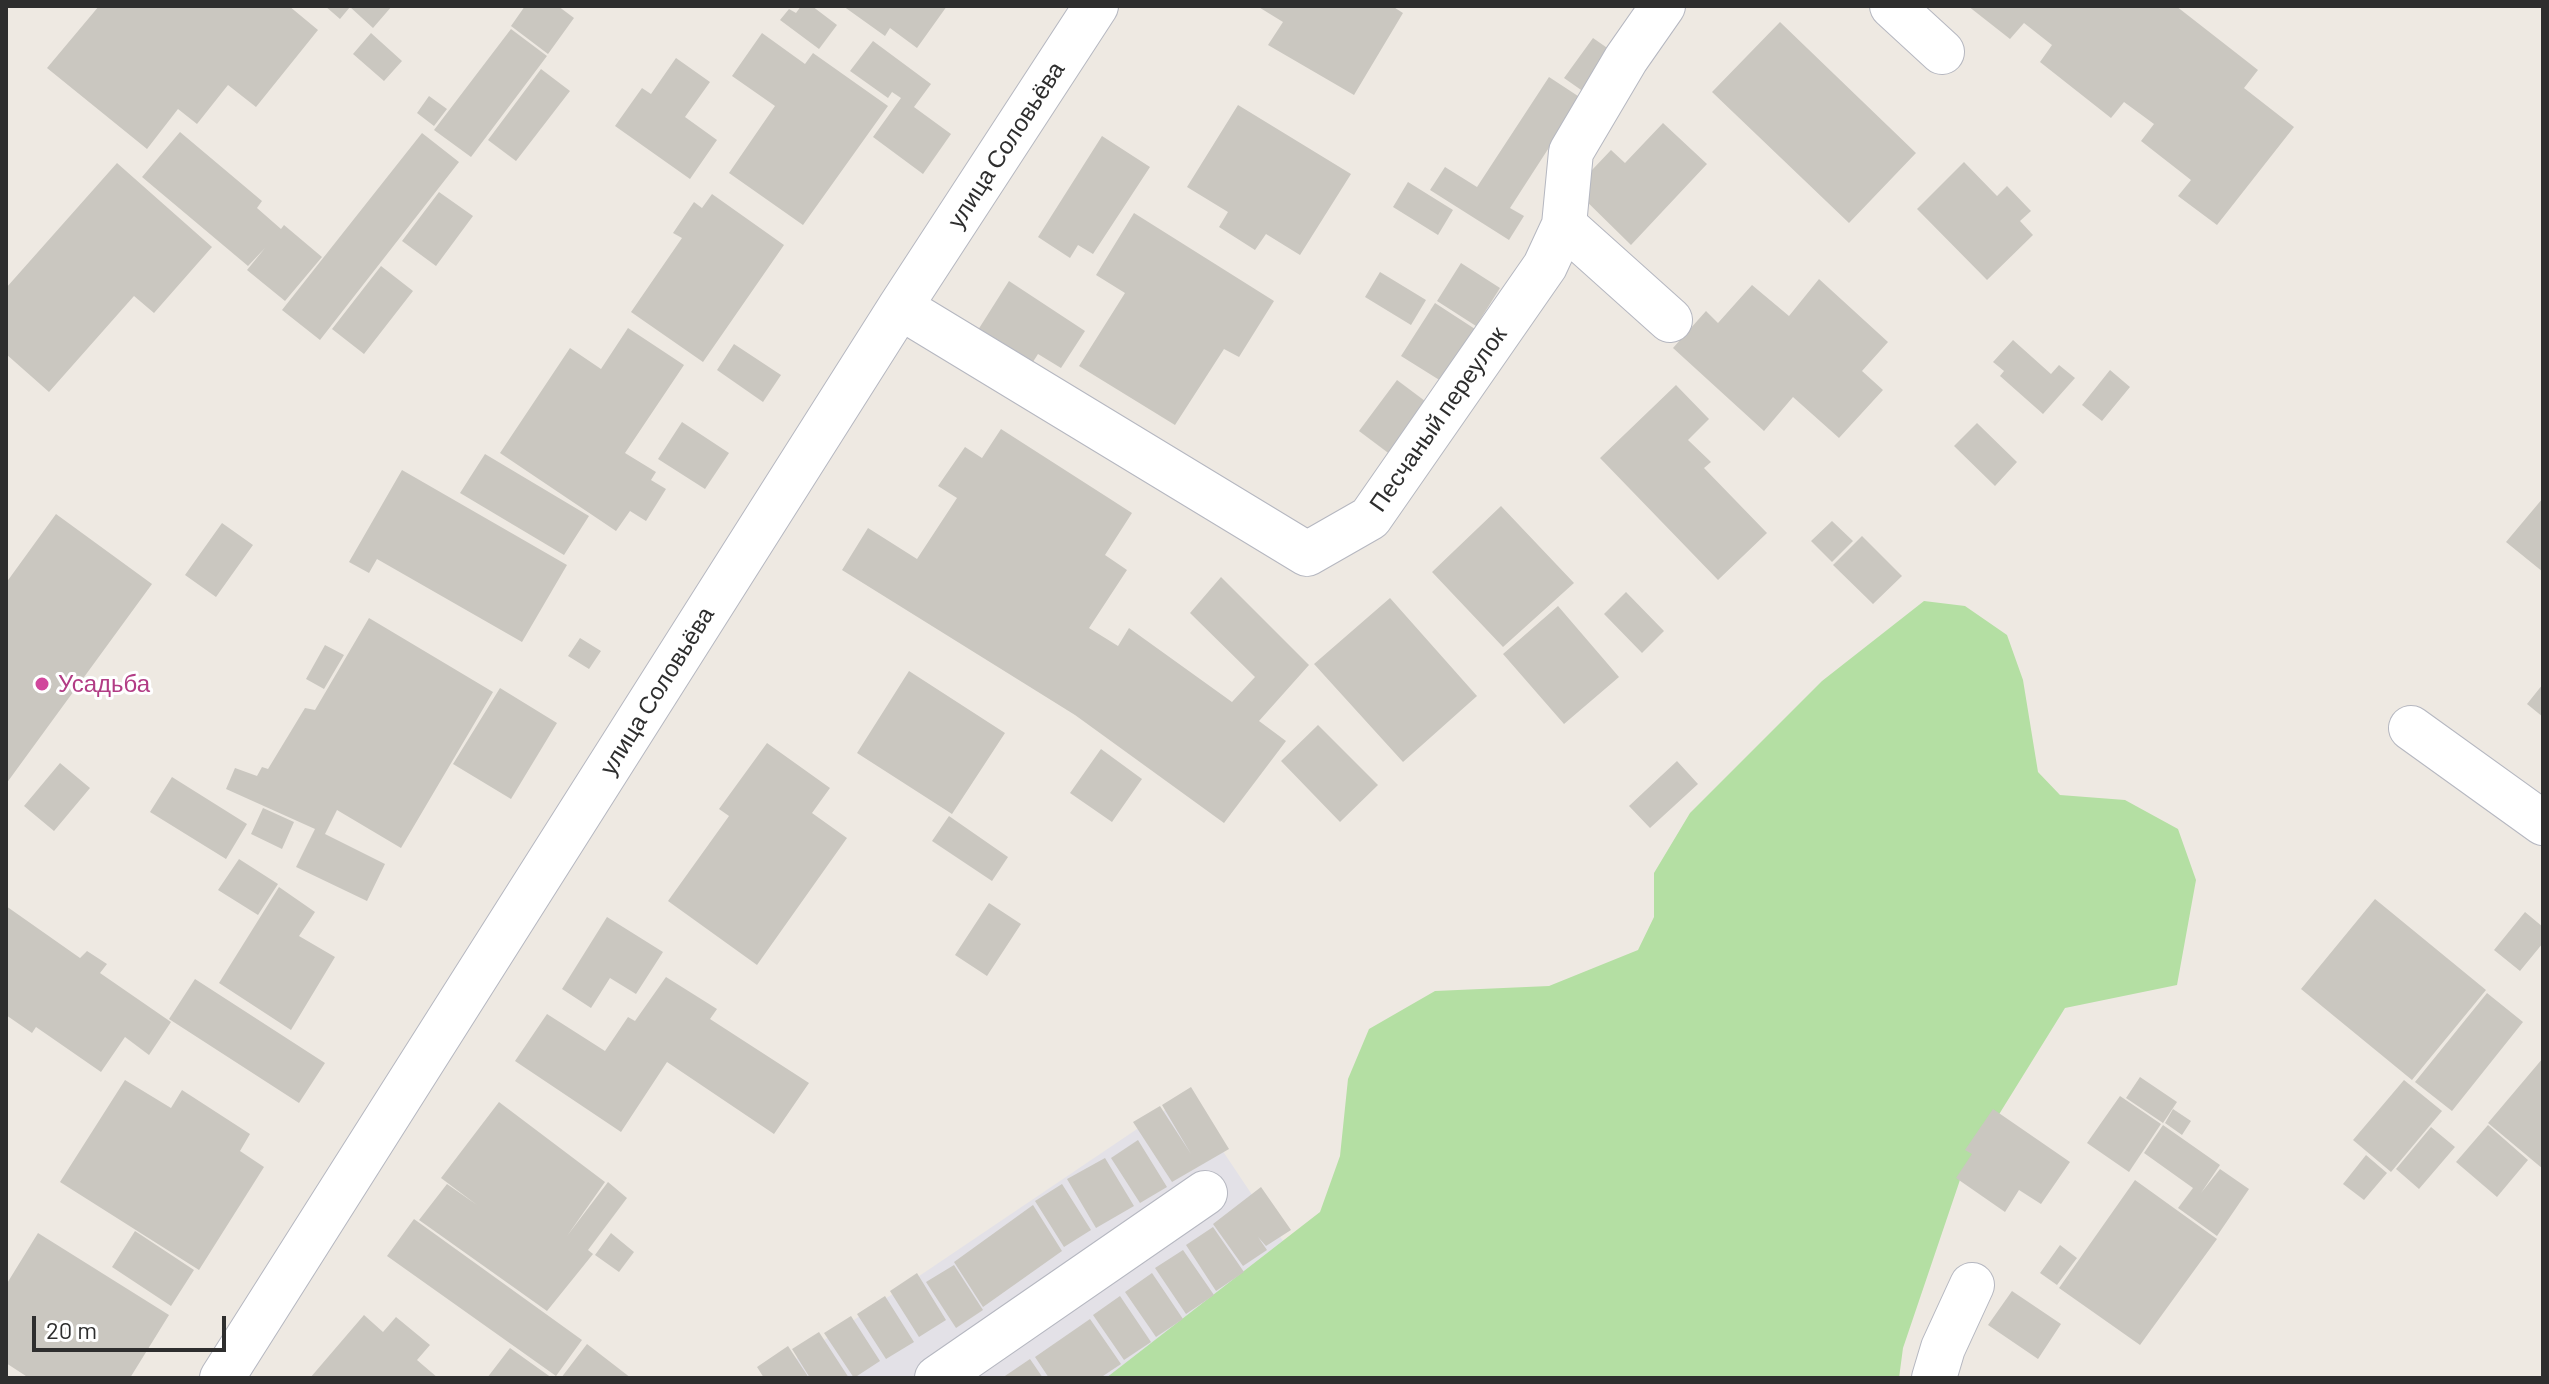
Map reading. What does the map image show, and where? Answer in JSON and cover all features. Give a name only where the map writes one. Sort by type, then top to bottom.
[{"type":"street","name":"улица Соловьёва","points":[[222,1378],[900,307],[1096,6]]},
{"type":"street","name":"Песчаный переулок","points":[[900,307],[1307,554],[1370,518],[1545,266],[1564,225],[1571,152],[1626,59],[1663,6]]},
{"type":"street","points":[[1892,6],[1942,52]]},
{"type":"street","points":[[1564,225],[1670,320]]},
{"type":"street","points":[[2411,728],[2543,823]]},
{"type":"street","points":[[937,1378],[1205,1193]]},
{"type":"street","points":[[1934,1378],[1943,1348],[1972,1285]]},
{"type":"shaded area","points":[[1186,1096],[1297,1262],[1136,1378],[768,1378]]},
{"type":"green space","points":[[1924,601],[1965,606],[2007,635],[2023,680],[2038,772],[2060,795],[2125,800],[2178,829],[2196,880],[2177,985],[2065,1008],[1962,1174],[1903,1348],[1899,1378],[1106,1378],[1320,1212],[1340,1156],[1348,1079],[1369,1029],[1435,991],[1549,986],[1638,950],[1654,917],[1654,873],[1690,813],[1822,681]]},
{"type":"building","points":[[99,6],[289,6],[318,30],[256,107],[228,85],[197,124],[178,109],[147,149],[47,68]]},
{"type":"building","points":[[325,6],[392,6],[373,28],[350,7],[340,19]]},
{"type":"building","points":[[525,6],[558,6],[574,18],[548,54],[511,26]]},
{"type":"building","points":[[801,6],[812,6],[837,25],[819,49],[780,20],[789,9],[796,13]]},
{"type":"building","points":[[843,6],[947,6],[917,48],[890,28],[885,36]]},
{"type":"building","points":[[1257,6],[1392,6],[1403,13],[1354,95],[1268,45],[1283,22]]},
{"type":"building","points":[[1968,6],[2176,6],[2258,70],[2244,88],[2294,127],[2217,225],[2178,196],[2191,180],[2141,141],[2154,124],[2124,102],[2111,118],[2040,62],[2052,45],[2024,23],[2010,39]]},
{"type":"building","points":[[1780,22],[1916,153],[1849,223],[1712,92]]},
{"type":"building","points":[[511,29],[547,56],[471,157],[434,130]]},
{"type":"building","points":[[371,33],[402,61],[384,81],[353,54]]},
{"type":"building","points":[[762,33],[805,64],[813,53],[888,106],[803,225],[729,173],[775,106],[732,76]]},
{"type":"building","points":[[1593,38],[1613,52],[1584,92],[1564,78]]},
{"type":"building","points":[[873,41],[931,84],[914,107],[951,134],[923,174],[873,137],[901,98],[892,92],[888,98],[850,71]]},
{"type":"building","points":[[676,58],[710,82],[685,117],[717,140],[690,179],[615,126],[642,88],[651,94]]},
{"type":"building","points":[[541,69],[570,91],[516,161],[488,140]]},
{"type":"building","points":[[1549,77],[1581,98],[1510,208],[1524,216],[1509,240],[1430,190],[1445,167],[1477,187]]},
{"type":"building","points":[[429,96],[447,109],[434,126],[417,113]]},
{"type":"building","points":[[1238,105],[1351,174],[1300,255],[1266,234],[1255,250],[1219,227],[1228,212],[1187,187]]},
{"type":"building","points":[[1663,123],[1707,164],[1631,245],[1574,189],[1611,150],[1625,163]]},
{"type":"building","points":[[180,132],[262,201],[257,208],[281,229],[284,225],[322,257],[285,301],[247,270],[265,248],[248,266],[142,177]]},
{"type":"building","points":[[422,133],[459,162],[320,340],[282,310]]},
{"type":"building","points":[[1102,136],[1150,167],[1093,254],[1078,245],[1070,258],[1038,237]]},
{"type":"building","points":[[1964,162],[1997,196],[2007,186],[2031,211],[2020,221],[2033,235],[1987,280],[1917,209]]},
{"type":"building","points":[[117,163],[212,247],[154,313],[134,296],[49,392],[6,354],[6,288]]},
{"type":"building","points":[[1408,182],[1453,210],[1438,235],[1393,207]]},
{"type":"building","points":[[439,192],[473,216],[436,266],[402,241]]},
{"type":"building","points":[[712,194],[784,245],[703,362],[631,312],[682,238],[673,233],[694,202],[702,208]]},
{"type":"building","points":[[1134,213],[1274,301],[1239,357],[1224,349],[1175,425],[1079,366],[1125,293],[1096,275]]},
{"type":"building","points":[[1461,263],[1500,288],[1476,326],[1437,301]]},
{"type":"building","points":[[381,266],[413,291],[364,354],[332,329]]},
{"type":"building","points":[[1380,272],[1426,300],[1411,325],[1365,297]]},
{"type":"building","points":[[1819,279],[1888,342],[1862,371],[1883,390],[1839,438],[1793,397],[1764,431],[1673,348],[1706,311],[1718,323],[1752,285],[1789,316]]},
{"type":"building","points":[[1009,281],[1085,331],[1061,368],[1038,354],[1031,365],[978,330]]},
{"type":"building","points":[[1435,303],[1475,329],[1441,381],[1401,356]]},
{"type":"building","points":[[628,328],[684,365],[625,453],[656,472],[651,480],[666,489],[646,521],[630,511],[616,531],[500,453],[570,348],[601,369]]},
{"type":"building","points":[[2013,340],[2051,374],[2059,365],[2075,378],[2043,414],[2000,376],[2004,371],[1993,362]]},
{"type":"building","points":[[734,344],[781,375],[763,402],[717,370]]},
{"type":"building","points":[[2110,370],[2130,387],[2102,421],[2082,405]]},
{"type":"building","points":[[1397,380],[1429,404],[1391,455],[1359,431]]},
{"type":"building","points":[[1676,385],[1709,419],[1688,440],[1711,462],[1704,468],[1767,533],[1718,580],[1600,458]]},
{"type":"building","points":[[682,422],[729,453],[705,489],[658,459]]},
{"type":"building","points":[[1977,423],[2017,462],[1995,486],[1954,446]]},
{"type":"building","points":[[1001,429],[1132,513],[1105,555],[1127,570],[1089,628],[1118,646],[1129,628],[1232,702],[1255,677],[1190,613],[1221,577],[1309,665],[1259,721],[1286,741],[1224,823],[1075,715],[842,570],[868,528],[917,559],[957,498],[938,486],[965,447],[982,458]]},
{"type":"building","points":[[485,454],[589,516],[564,555],[460,493]]},
{"type":"building","points":[[402,470],[567,565],[522,642],[377,559],[369,573],[349,562]]},
{"type":"building","points":[[2543,498],[2543,572],[2506,542]]},
{"type":"building","points":[[1501,506],[1574,583],[1503,647],[1432,572]]},
{"type":"building","name":"Усадьба","points":[[56,514],[152,584],[6,784],[6,583]]},
{"type":"building","points":[[1832,521],[1853,541],[1832,562],[1811,541]]},
{"type":"building","points":[[222,523],[253,545],[216,597],[185,575]]},
{"type":"building","points":[[1862,536],[1902,576],[1873,604],[1833,565]]},
{"type":"building","points":[[1626,592],[1664,631],[1642,653],[1604,614]]},
{"type":"building","points":[[1390,598],[1477,696],[1403,762],[1314,664]]},
{"type":"building","points":[[1558,606],[1619,677],[1564,724],[1503,654]]},
{"type":"building","points":[[369,618],[493,692],[401,848],[337,810],[325,834],[385,864],[367,901],[296,867],[315,829],[226,789],[235,768],[257,776],[262,767],[268,769],[305,708],[315,710]]},
{"type":"building","points":[[580,638],[601,651],[589,669],[568,656]]},
{"type":"building","points":[[325,645],[344,655],[324,689],[306,679]]},
{"type":"building","points":[[909,671],[1005,733],[952,814],[857,753]]},
{"type":"building","points":[[2543,684],[2543,717],[2527,704]]},
{"type":"building","points":[[500,688],[557,723],[511,799],[453,764]]},
{"type":"building","points":[[1318,725],[1378,785],[1340,822],[1281,761]]},
{"type":"building","points":[[767,743],[830,788],[812,813],[847,838],[757,965],[668,901],[729,816],[719,809]]},
{"type":"building","points":[[1101,749],[1142,779],[1112,822],[1070,793]]},
{"type":"building","points":[[1677,761],[1698,784],[1650,828],[1629,806]]},
{"type":"building","points":[[60,763],[90,788],[54,831],[24,806]]},
{"type":"building","points":[[172,777],[247,824],[226,859],[150,812]]},
{"type":"building","points":[[263,808],[294,822],[282,849],[251,834]]},
{"type":"building","points":[[949,816],[1008,857],[992,881],[932,841]]},
{"type":"building","points":[[239,859],[278,884],[258,915],[218,890]]},
{"type":"building","points":[[279,887],[315,912],[299,936],[335,957],[291,1030],[219,983]]},
{"type":"building","points":[[2375,899],[2486,990],[2412,1080],[2301,989]]},
{"type":"building","points":[[989,903],[1021,924],[987,976],[955,955]]},
{"type":"building","points":[[6,906],[80,958],[87,951],[107,964],[100,973],[171,1022],[149,1055],[125,1037],[101,1072],[36,1027],[32,1033],[6,1015]]},
{"type":"building","points":[[2525,912],[2543,927],[2543,943],[2520,971],[2494,950]]},
{"type":"building","points":[[607,917],[663,952],[636,994],[610,978],[591,1008],[562,989]]},
{"type":"building","points":[[666,977],[717,1009],[710,1019],[809,1083],[774,1134],[667,1062],[621,1132],[515,1061],[547,1014],[605,1051],[628,1017],[635,1021]]},
{"type":"building","points":[[195,979],[325,1063],[299,1103],[169,1019]]},
{"type":"building","points":[[2487,993],[2523,1022],[2452,1111],[2415,1082]]},
{"type":"building","points":[[2543,1058],[2543,1169],[2488,1123]]},
{"type":"building","points":[[2140,1077],[2177,1102],[2163,1123],[2126,1098]]},
{"type":"building","points":[[125,1080],[171,1108],[182,1090],[250,1134],[240,1151],[264,1167],[199,1270],[60,1182]]},
{"type":"building","points":[[2404,1080],[2442,1111],[2391,1172],[2353,1140]]},
{"type":"building","points":[[1191,1087],[1229,1149],[1172,1182],[1133,1122],[1160,1106],[1191,1154],[1162,1105]]},
{"type":"building","points":[[2120,1096],[2161,1124],[2129,1172],[2087,1143]]},
{"type":"building","points":[[499,1102],[605,1182],[567,1236],[608,1182],[627,1198],[588,1250],[593,1254],[547,1311],[419,1220],[447,1184],[477,1205],[441,1178]]},
{"type":"building","points":[[1993,1109],[2070,1162],[2041,1204],[2019,1190],[2005,1212],[1956,1178],[1972,1154],[1965,1150]]},
{"type":"building","points":[[2173,1109],[2191,1121],[2182,1135],[2165,1123]]},
{"type":"building","points":[[2163,1125],[2220,1165],[2201,1193],[2220,1169],[2249,1189],[2217,1236],[2178,1208],[2193,1188],[2144,1153]]},
{"type":"building","points":[[2488,1125],[2528,1160],[2497,1197],[2456,1162]]},
{"type":"building","points":[[2431,1127],[2455,1147],[2419,1189],[2396,1169]]},
{"type":"building","points":[[1138,1140],[1167,1187],[1140,1203],[1111,1158]]},
{"type":"building","points":[[2366,1155],[2387,1173],[2364,1200],[2343,1184]]},
{"type":"building","points":[[1105,1158],[1134,1206],[1096,1228],[1067,1179]]},
{"type":"building","points":[[2135,1180],[2217,1239],[2140,1345],[2059,1288]]},
{"type":"building","points":[[1062,1184],[1091,1230],[1064,1247],[1035,1201]]},
{"type":"building","points":[[1261,1187],[1291,1230],[1266,1246],[1258,1237],[1267,1250],[1243,1266],[1213,1224]]},
{"type":"building","points":[[1033,1205],[1062,1251],[983,1307],[954,1262]]},
{"type":"building","points":[[414,1219],[582,1340],[556,1376],[387,1256]]},
{"type":"building","points":[[1213,1227],[1244,1272],[1216,1291],[1186,1245]]},
{"type":"building","points":[[135,1231],[194,1270],[171,1306],[112,1267]]},
{"type":"building","points":[[38,1233],[169,1315],[130,1378],[29,1378],[6,1363],[6,1285]]},
{"type":"building","points":[[611,1233],[634,1252],[619,1272],[595,1255]]},
{"type":"building","points":[[2060,1245],[2077,1258],[2057,1285],[2040,1273]]},
{"type":"building","points":[[1183,1250],[1214,1295],[1186,1314],[1155,1268]]},
{"type":"building","points":[[954,1265],[983,1310],[956,1328],[926,1282]]},
{"type":"building","points":[[917,1273],[946,1320],[919,1337],[890,1291]]},
{"type":"building","points":[[1152,1273],[1183,1319],[1156,1337],[1125,1292]]},
{"type":"building","points":[[2012,1291],[2061,1324],[2038,1359],[1988,1325]]},
{"type":"building","points":[[885,1296],[914,1342],[886,1359],[857,1314]]},
{"type":"building","points":[[1120,1296],[1151,1342],[1124,1360],[1093,1315]]},
{"type":"building","points":[[364,1315],[383,1332],[396,1317],[430,1345],[417,1360],[438,1378],[310,1378]]},
{"type":"building","points":[[851,1316],[880,1361],[854,1378],[824,1333]]},
{"type":"building","points":[[1090,1319],[1121,1364],[1100,1378],[1049,1378],[1035,1357]]},
{"type":"building","points":[[819,1332],[849,1378],[810,1378],[792,1349]]},
{"type":"building","points":[[587,1344],[631,1378],[561,1378]]},
{"type":"building","points":[[788,1346],[809,1378],[764,1378],[757,1367]]},
{"type":"building","points":[[510,1348],[552,1378],[487,1378]]},
{"type":"building","points":[[1030,1359],[1043,1378],[1002,1378]]},
{"type":"place","name":"Усадьба","points":[[42,684]]}]
